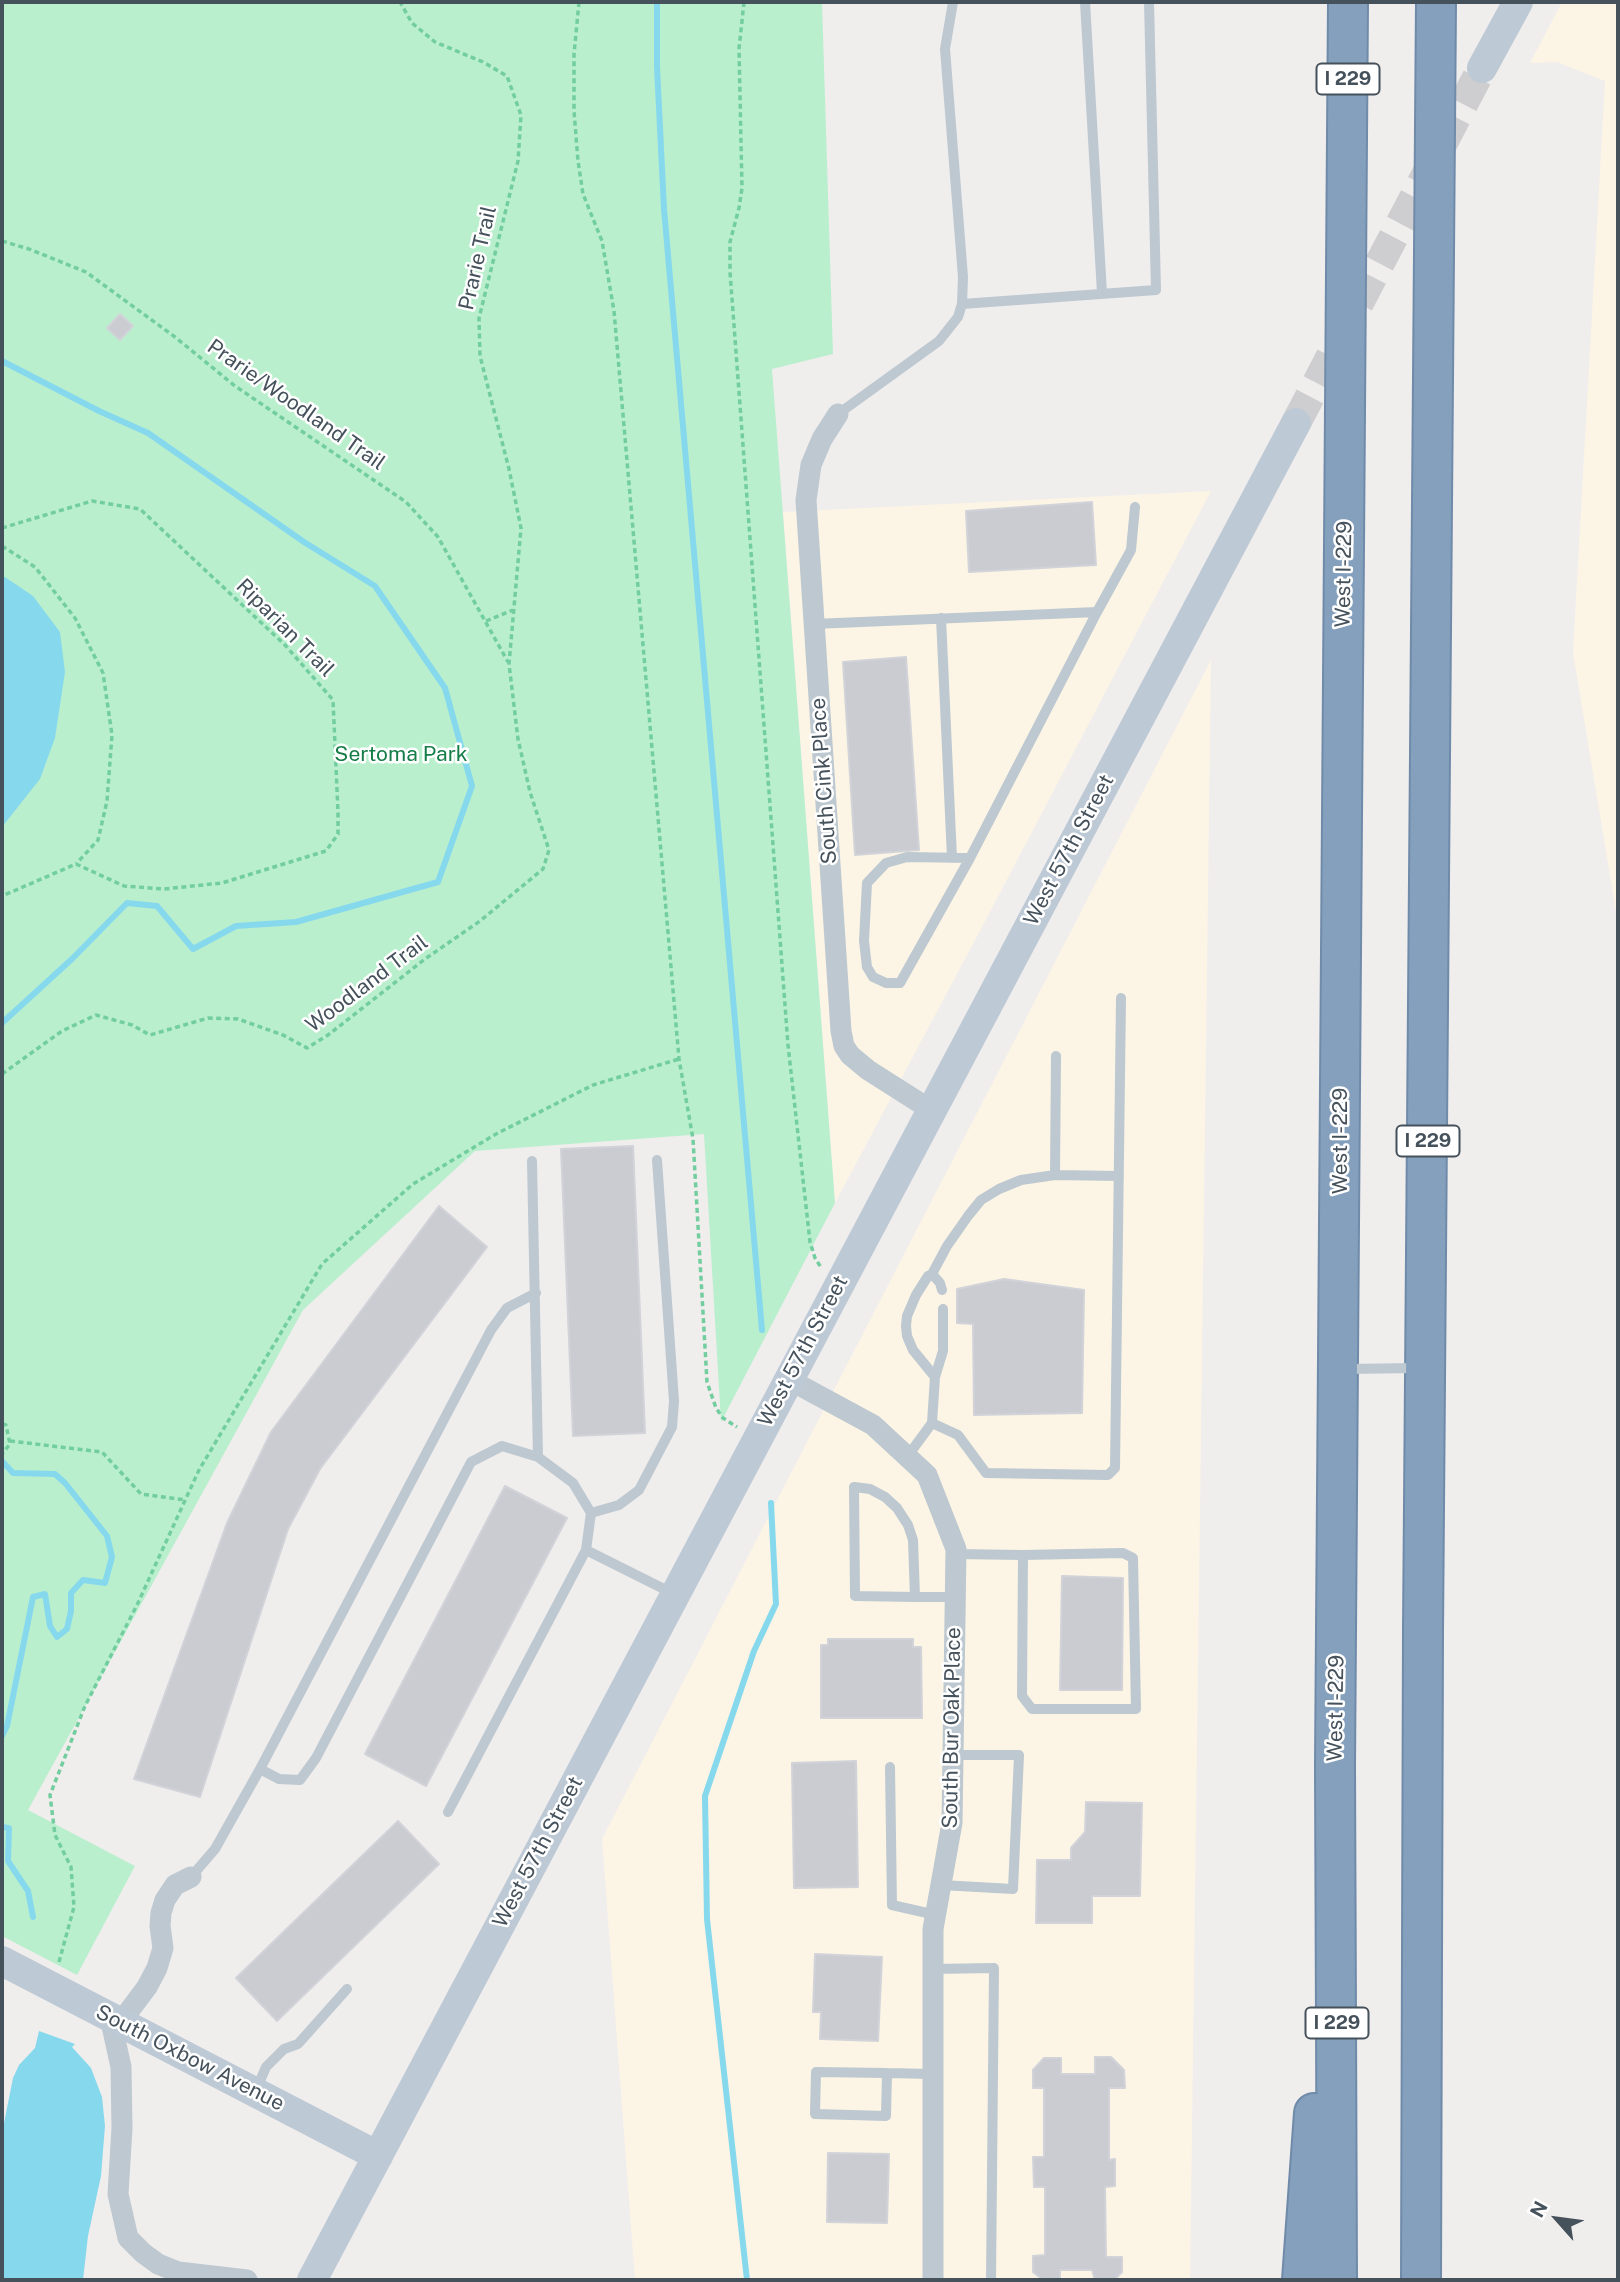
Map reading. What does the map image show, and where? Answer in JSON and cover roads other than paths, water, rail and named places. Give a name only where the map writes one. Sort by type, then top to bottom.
[{"type":"highway","name":"West I-229","points":[[1337,2280],[1335,1765],[1348,2]]},
{"type":"highway","name":"I 229","points":[[1421,2280],[1436,2]]},
{"type":"highway","points":[[1302,2280],[1321,2026],[1335,1765]]},
{"type":"highway","points":[[1422,2014],[1435,2280]]},
{"type":"main road","points":[[1482,68],[1518,2]]},
{"type":"main road","name":"West 57th Street","points":[[313,2280],[1296,423]]},
{"type":"main road","name":"South Oxbow Avenue","points":[[2,1961],[378,2156]]},
{"type":"street","name":"South Cink Place","points":[[838,414],[822,439],[811,465],[806,500],[841,1031],[844,1046],[850,1055],[868,1070],[931,1110]]},
{"type":"street","name":"South Bur Oak Place","points":[[788,1379],[873,1425],[926,1475],[956,1554],[953,1823],[933,1929],[933,2280]]},
{"type":"street","points":[[191,1877],[175,1885],[165,1900],[160,1926],[163,1948],[157,1969],[147,1987],[115,2020],[121,2067],[122,2128],[118,2194],[128,2238],[158,2264],[178,2272],[247,2280]]},
{"type":"lane","points":[[838,414],[939,341],[958,317],[962,304],[964,277],[945,49],[953,2]]},
{"type":"lane","points":[[1085,2],[1102,293]]},
{"type":"lane","points":[[962,304],[1156,290],[1149,2]]},
{"type":"lane","points":[[970,858],[907,857],[886,863],[867,883],[863,941],[867,967],[873,977],[886,983],[900,983],[970,858],[1130,550],[1135,507]]},
{"type":"lane","points":[[814,624],[1097,612]]},
{"type":"lane","points":[[942,618],[952,858]]},
{"type":"lane","points":[[932,1423],[958,1435],[986,1473],[1108,1475],[1115,1468],[1121,998]]},
{"type":"lane","points":[[1055,1175],[1056,1056]]},
{"type":"lane","points":[[591,1513],[619,1504],[639,1490],[672,1426],[674,1401],[657,1160]]},
{"type":"lane","points":[[531,1161],[538,1457]]},
{"type":"lane","points":[[935,1377],[913,1350],[907,1336],[907,1316],[916,1295],[932,1274],[955,1233],[981,1200],[1021,1180],[1055,1175],[1119,1176]]},
{"type":"lane","points":[[932,1274],[942,1290]]},
{"type":"lane","points":[[191,1877],[215,1849],[260,1769],[491,1330],[507,1308],[536,1293]]},
{"type":"lane","points":[[907,1457],[932,1423],[935,1377],[943,1351],[943,1309]]},
{"type":"lane","points":[[1340,1369],[1426,1367]]},
{"type":"lane","points":[[260,1769],[279,1779],[300,1780],[316,1758],[471,1462],[502,1446],[538,1457],[573,1483],[591,1513],[586,1549],[449,1812]]},
{"type":"lane","points":[[915,1597],[913,1540],[908,1525],[897,1508],[885,1497],[870,1489],[854,1487],[855,1595],[915,1597],[956,1597]]},
{"type":"lane","points":[[586,1549],[675,1594]]},
{"type":"lane","points":[[956,1554],[1123,1553],[1133,1558],[1136,1709],[1032,1709],[1022,1696],[1023,1555]]},
{"type":"lane","points":[[941,1885],[1013,1889],[1019,1755],[953,1755]]},
{"type":"lane","points":[[890,1767],[892,1905],[936,1915]]},
{"type":"lane","points":[[933,1969],[994,1968],[991,2280]]},
{"type":"lane","points":[[254,2092],[266,2067],[284,2049],[298,2044],[347,1989]]},
{"type":"lane","points":[[887,2073],[887,2116],[815,2114],[816,2072],[887,2073],[933,2074]]},
{"type":"water","points":[[2,575],[33,596],[60,632],[65,672],[55,738],[40,779],[2,827]]},
{"type":"water","points":[[39,2031],[75,2044],[72,2047],[91,2068],[102,2097],[105,2126],[101,2176],[88,2236],[83,2280],[2,2280],[2,2133],[13,2078],[19,2065],[35,2048]]},
{"type":"waterway","points":[[657,2],[657,67],[664,209],[762,1330]]},
{"type":"waterway","points":[[2,361],[148,433],[304,542],[375,586],[445,688],[472,786],[438,882],[296,922],[236,926],[193,949],[157,906],[127,903],[73,958],[2,1023]]},
{"type":"waterway","points":[[2,1461],[13,1473],[55,1474],[107,1536],[112,1557],[105,1583],[83,1580],[71,1593],[67,1629],[57,1637],[50,1626],[45,1594],[33,1597],[7,1726],[2,1736]]},
{"type":"waterway","points":[[747,2280],[707,1919],[705,1796],[754,1651],[776,1604],[771,1503]]},
{"type":"waterway","points":[[2,1827],[9,1828],[8,1861],[28,1891],[33,1917]]},
{"type":"tunnel","points":[[1296,423],[1482,68]]},
{"type":"park label","name":"Sertoma Park","points":[[401,755]]}]
